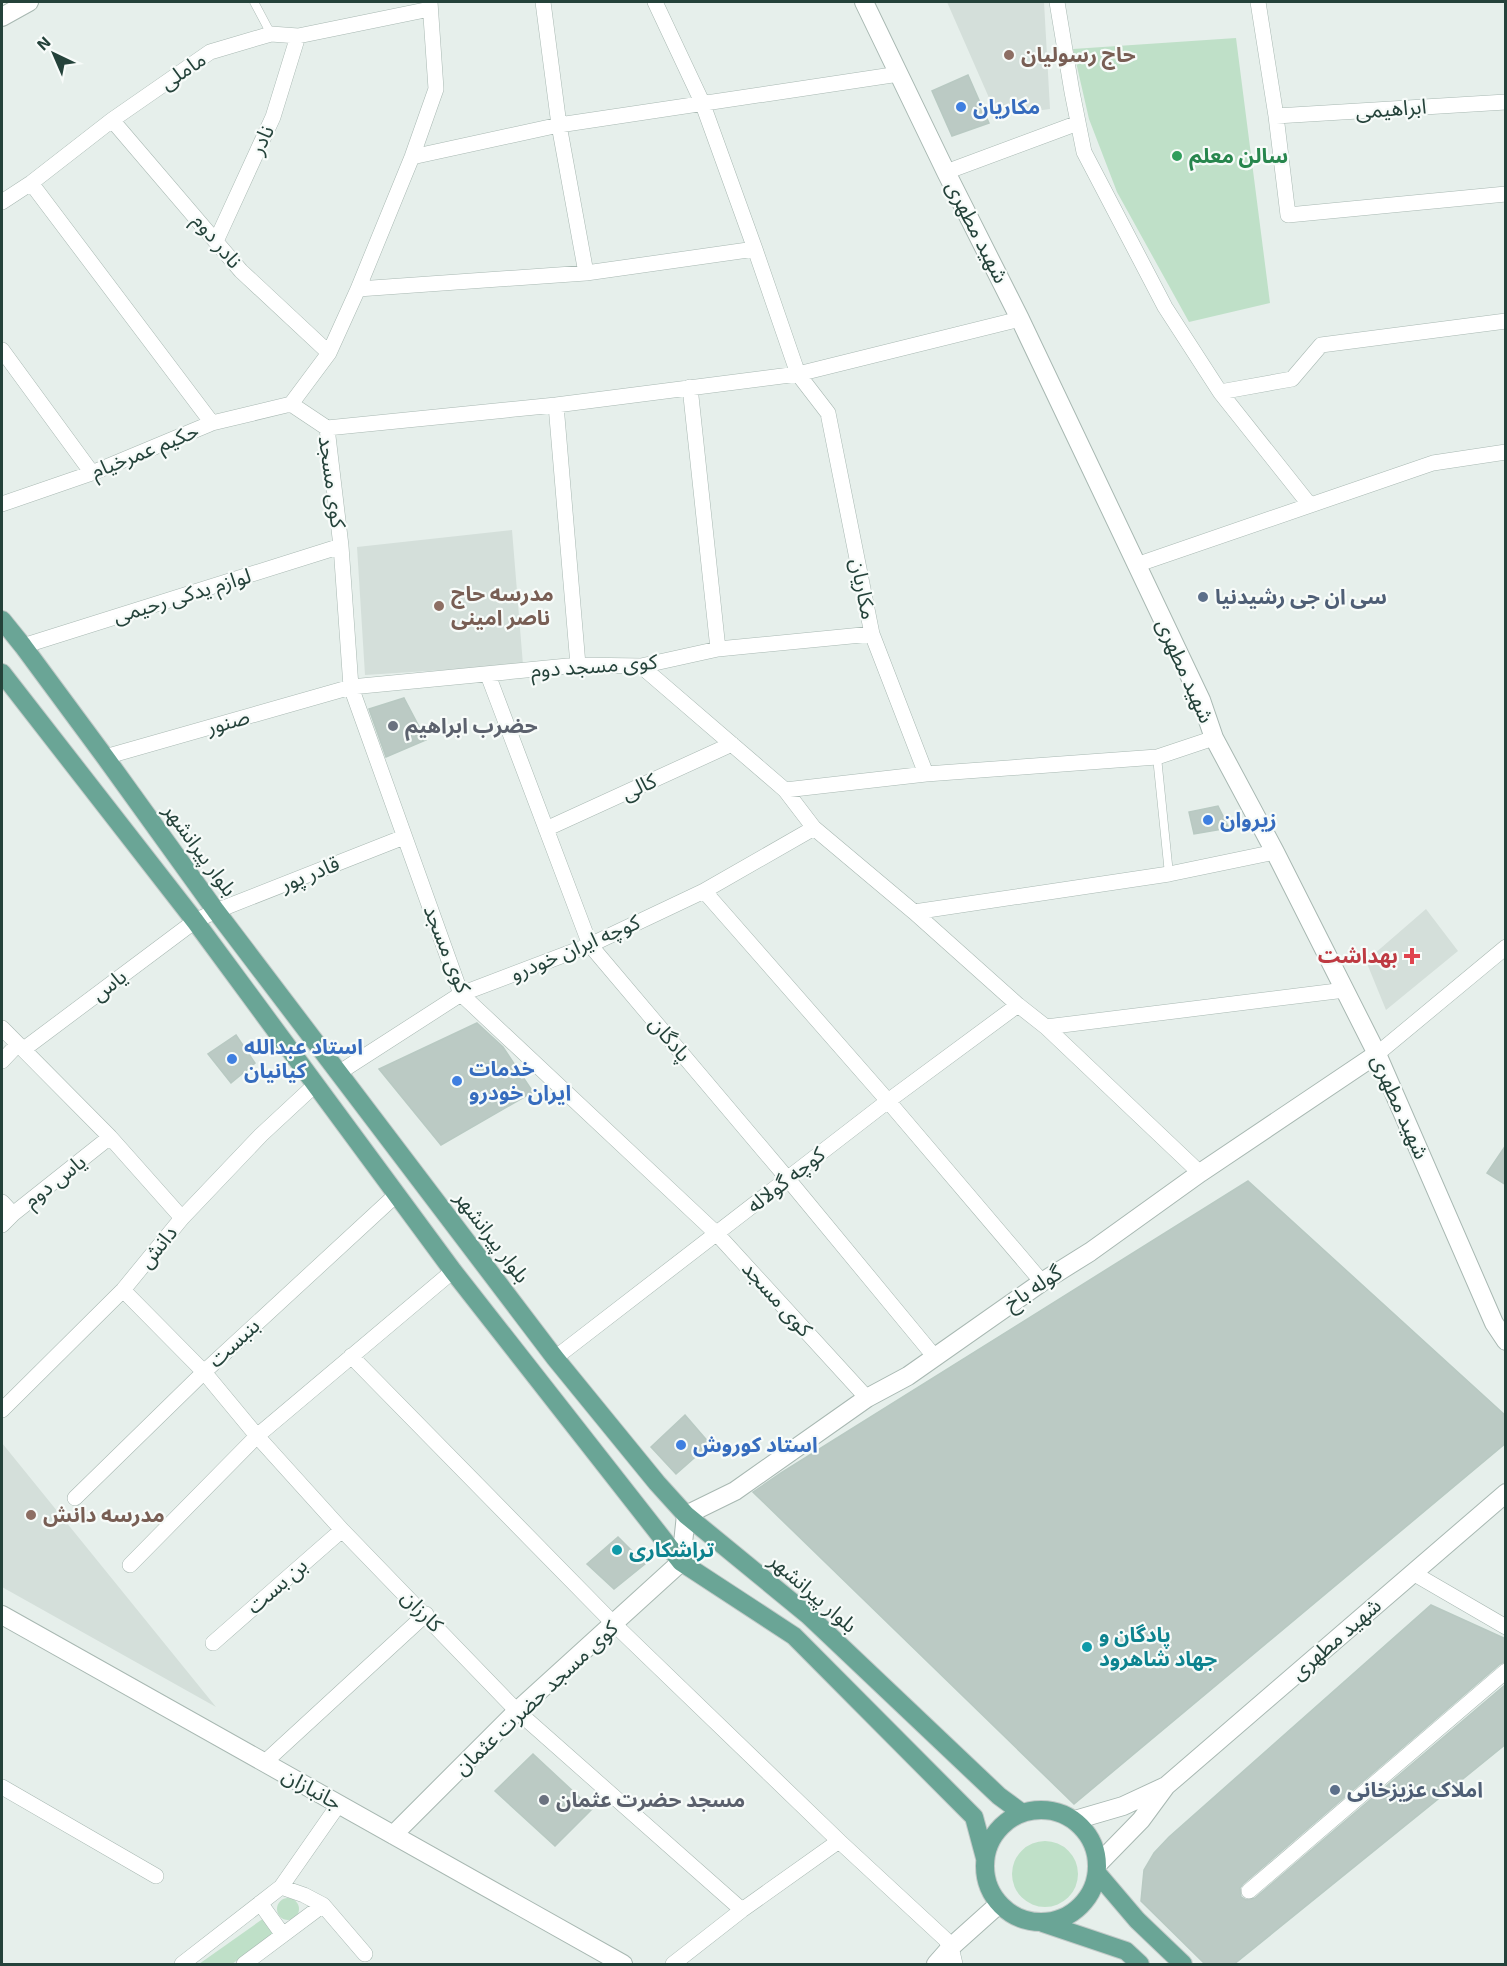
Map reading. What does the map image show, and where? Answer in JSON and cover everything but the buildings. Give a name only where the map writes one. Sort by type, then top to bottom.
[{"type":"main road","name":"بلوار پیرانشهر","points":[[2,620],[216,910],[555,1358],[686,1515],[808,1616],[999,1796],[1022,1813]]},
{"type":"main road","points":[[2,673],[195,921],[453,1271],[681,1562],[794,1636],[974,1817],[985,1858],[986,1878],[999,1904],[1016,1917],[1043,1923],[1126,1951],[1140,1965]]},
{"type":"main road","points":[[985,1858],[997,1831],[1022,1813],[1041,1810],[1058,1812],[1075,1820],[1090,1838],[1098,1868],[1137,1920],[1183,1965]]},
{"type":"main road","points":[[1043,1923],[1068,1916],[1080,1907],[1095,1882],[1098,1868]]},
{"type":"street","points":[[2,17],[29,2]]},
{"type":"street","points":[[543,2],[559,125],[586,273]]},
{"type":"street","name":"مکاریان","points":[[655,2],[702,102],[798,374],[828,413],[872,634],[926,774]]},
{"type":"street","name":"شهید مطهری","points":[[864,2],[1020,319],[1201,700],[1214,738],[1275,852],[1377,1054],[1500,1319],[1506,1341]]},
{"type":"street","points":[[1057,2],[1084,152],[1165,307],[1220,392],[1309,504]]},
{"type":"street","points":[[1258,2],[1276,116],[1288,215],[1506,194]]},
{"type":"street","points":[[291,404],[329,353],[412,157],[436,90],[430,5]]},
{"type":"street","name":"ماملی","points":[[2,202],[31,183],[112,120],[210,52],[271,34],[298,36],[430,5]]},
{"type":"street","name":"نادر","points":[[217,239],[273,117],[298,36]]},
{"type":"street","points":[[412,157],[559,125],[899,74]]},
{"type":"street","name":"ابراهیمی","points":[[1276,116],[1506,102]]},
{"type":"street","name":"نادر دوم","points":[[112,120],[217,239],[242,271],[329,353]]},
{"type":"street","points":[[946,171],[1078,123]]},
{"type":"street","points":[[31,183],[212,423]]},
{"type":"street","points":[[358,289],[586,273],[755,249]]},
{"type":"street","points":[[327,428],[556,405],[798,374],[1020,319]]},
{"type":"street","points":[[1220,392],[1292,379],[1321,345],[1506,321]]},
{"type":"street","points":[[2,350],[92,473]]},
{"type":"street","points":[[690,387],[718,649]]},
{"type":"street","name":"حکیم عمرخیام","points":[[2,504],[92,473],[212,423],[291,404]]},
{"type":"street","name":"کوی مسجد","points":[[291,404],[327,428],[341,546],[351,687],[461,994],[717,1234],[867,1398]]},
{"type":"street","points":[[556,405],[578,665]]},
{"type":"street","points":[[1136,565],[1433,463],[1506,452]]},
{"type":"street","name":"لوازم یدکی رحیمی","points":[[23,646],[341,546]]},
{"type":"street","name":"کوی مسجد دوم","points":[[351,687],[578,665],[641,666],[718,649],[872,634]]},
{"type":"street","points":[[641,666],[785,790],[814,828],[1046,1027],[1200,1173]]},
{"type":"street","name":"پادگان","points":[[488,675],[590,945],[788,1178],[934,1356]]},
{"type":"street","name":"صنور","points":[[105,757],[351,687]]},
{"type":"street","points":[[785,790],[926,774],[1157,757],[1214,738]]},
{"type":"street","name":"کالی","points":[[546,829],[732,744]]},
{"type":"street","name":"کوچه ایران خودرو","points":[[340,1072],[461,994],[590,945],[704,891],[814,828]]},
{"type":"street","name":"قادر پور","points":[[195,921],[216,910],[404,837]]},
{"type":"street","points":[[914,912],[1169,874],[1275,852]]},
{"type":"street","points":[[704,891],[888,1101],[1042,1282]]},
{"type":"street","name":"یاس","points":[[2,1061],[195,921]]},
{"type":"street","points":[[1377,1054],[1506,947]]},
{"type":"street","points":[[1046,1027],[1345,990]]},
{"type":"street","name":"کوچه گولاله","points":[[555,1358],[888,1101],[1018,1005]]},
{"type":"street","points":[[2,1028],[110,1137],[182,1218]]},
{"type":"street","name":"گوله باخ","points":[[686,1515],[735,1491],[867,1398],[908,1376],[1042,1282],[1090,1252],[1200,1173],[1377,1054]]},
{"type":"street","name":"دانش","points":[[2,1410],[123,1290],[182,1218],[261,1135],[316,1084]]},
{"type":"street","name":"یاس دوم","points":[[2,1225],[110,1137]]},
{"type":"street","name":"بنبست","points":[[75,1498],[204,1371],[397,1194]]},
{"type":"street","points":[[2,1202],[13,1214]]},
{"type":"street","points":[[130,1565],[257,1436],[453,1271]]},
{"type":"street","name":"کارزان","points":[[123,1290],[204,1371],[257,1436],[342,1530],[426,1614],[517,1711],[742,1910]]},
{"type":"street","points":[[351,1356],[614,1624],[839,1841],[945,1938],[953,1956]]},
{"type":"street","name":"شهید مطهری","points":[[1166,1786],[1506,1493]]},
{"type":"street","points":[[681,1562],[686,1515]]},
{"type":"street","name":"بن بست","points":[[213,1643],[342,1530]]},
{"type":"street","name":"کوی مسجد حضرت عثمان","points":[[393,1835],[517,1711],[681,1562]]},
{"type":"street","points":[[1413,1573],[1506,1627]]},
{"type":"street","points":[[265,1762],[426,1614]]},
{"type":"street","name":"جانبازان","points":[[2,1615],[623,1965]]},
{"type":"street","points":[[1249,1891],[1506,1671]]},
{"type":"street","points":[[1075,1820],[1123,1806],[1166,1786]]},
{"type":"street","points":[[1098,1868],[1141,1820],[1166,1786]]},
{"type":"street","points":[[2,1787],[156,1876]]},
{"type":"street","points":[[182,1965],[281,1887],[339,1804]]},
{"type":"street","points":[[673,1965],[742,1910],[839,1841]]},
{"type":"street","points":[[281,1887],[323,1905],[365,1954]]},
{"type":"street","points":[[260,1904],[283,1935]]},
{"type":"street","points":[[936,1965],[953,1956],[999,1904]]},
{"type":"street","points":[[244,1965],[323,1905]]},
{"type":"lane","points":[[254,2],[271,34]]},
{"type":"lane","points":[[1157,757],[1169,874]]},
{"type":"shaded area","name":"حاج رسولیان","points":[[947,2],[1044,2],[1050,109],[997,116]]},
{"type":"shaded area","name":"مدرسه حاج ناصر امینی","points":[[512,530],[523,665],[365,675],[357,547]]},
{"type":"shaded area","name":"بهداشت","points":[[1426,909],[1458,951],[1386,1010],[1366,961]]},
{"type":"shaded area","name":"مدرسه دانش","points":[[2,1443],[216,1707],[2,1587]]},
{"type":"green space","name":"سالن معلم","points":[[1236,38],[1270,303],[1189,322],[1117,192],[1089,119],[1073,49]]},
{"type":"green space","points":[[1045,1841],[1058,1844],[1068,1851],[1075,1861],[1078,1874],[1075,1887],[1068,1897],[1058,1904],[1045,1907],[1032,1904],[1022,1897],[1015,1887],[1012,1874],[1015,1861],[1022,1851],[1032,1844]]},
{"type":"green space","points":[[288,1898],[296,1901],[299,1909],[296,1917],[288,1920],[280,1917],[277,1909],[280,1901]]},
{"type":"green space","points":[[264,1918],[275,1933],[232,1964],[199,1964]]},
{"type":"place","name":"حاج رسولیان","points":[[1009,55]]},
{"type":"place","name":"مکاریان","points":[[961,107]]},
{"type":"place","name":"سالن معلم","points":[[1177,156]]},
{"type":"place","name":"سی ان جی رشیدنیا","points":[[1203,597]]},
{"type":"place","name":"مدرسه حاج ناصر امینی","points":[[439,606]]},
{"type":"place","name":"حضرب ابراهیم","points":[[393,726]]},
{"type":"place","name":"زیروان","points":[[1208,820]]},
{"type":"place","name":"بهداشت","points":[[1412,956]]},
{"type":"place","name":"استاد عبدالله کیانیان","points":[[232,1059]]},
{"type":"place","name":"خدمات ایران خودرو","points":[[457,1081]]},
{"type":"place","name":"استاد کوروش","points":[[681,1445]]},
{"type":"place","name":"مدرسه دانش","points":[[31,1515]]},
{"type":"place","name":"تراشکاری","points":[[617,1550]]},
{"type":"place","name":"پادگان و جهاد شاهرود","points":[[1087,1647]]},
{"type":"place","name":"املاک عزیزخانی","points":[[1335,1790]]},
{"type":"place","name":"مسجد حضرت عثمان","points":[[544,1800]]}]
